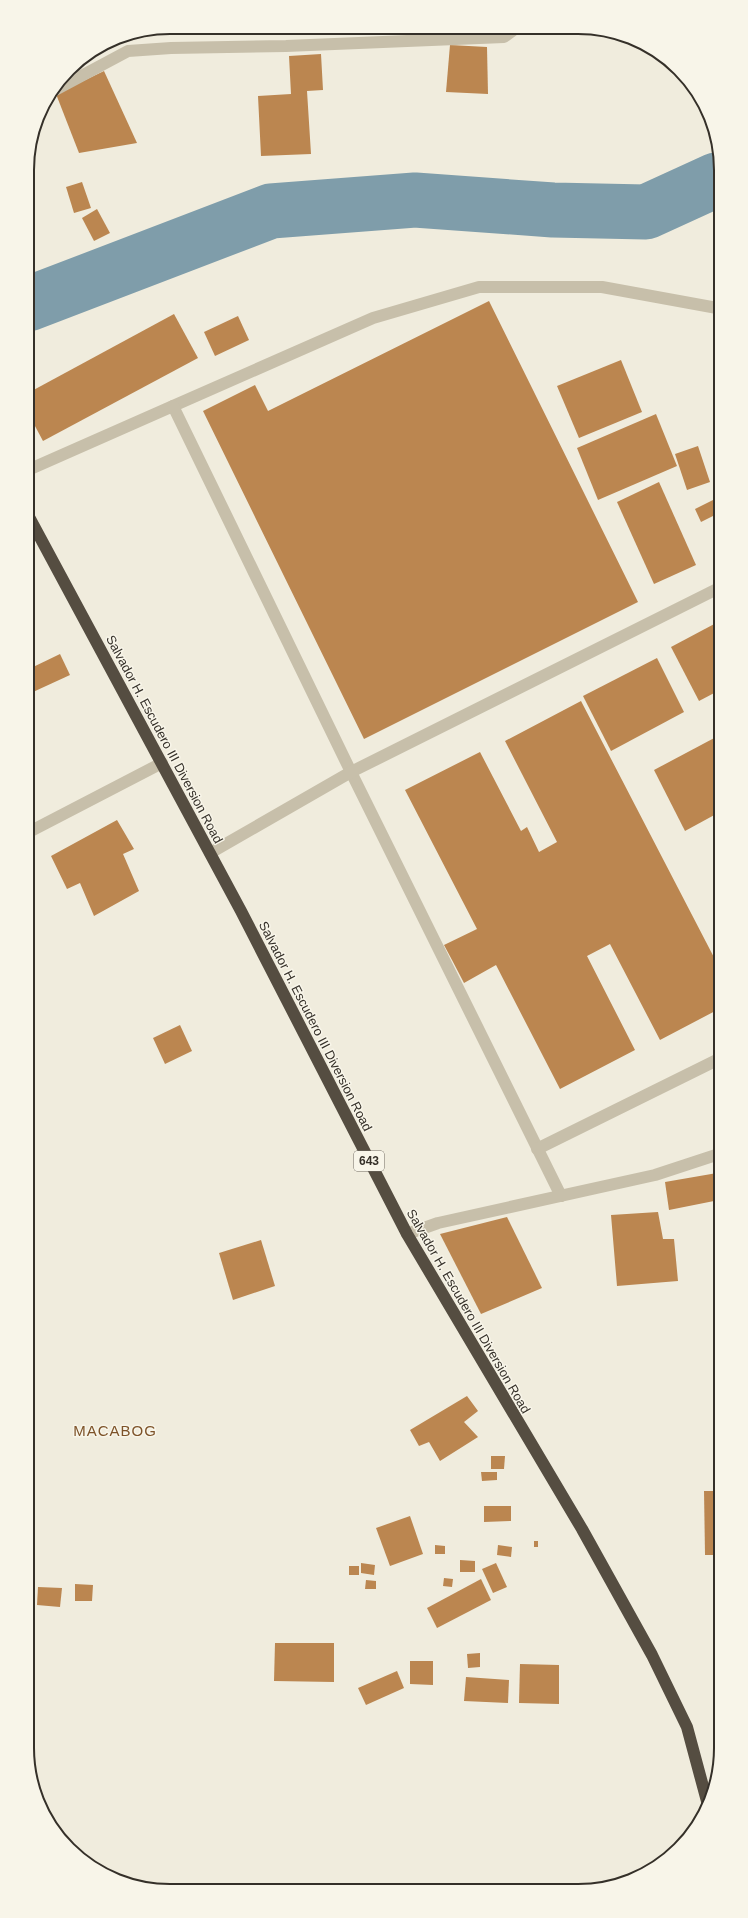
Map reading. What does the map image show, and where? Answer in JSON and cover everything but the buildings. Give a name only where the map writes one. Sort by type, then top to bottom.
[{"type":"highway","name":"Salvador H. Escudero III Diversion Road","points":[[34,526],[210,853],[407,1234],[582,1529],[652,1654],[687,1727],[706,1796]]},
{"type":"street","points":[[64,85],[128,51],[171,48],[286,46],[504,37],[508,34]]},
{"type":"street","points":[[34,467],[373,318],[479,287],[602,287],[714,307]]},
{"type":"street","points":[[173,406],[351,772],[561,1196]]},
{"type":"street","points":[[210,853],[351,772],[714,591]]},
{"type":"street","points":[[34,829],[162,763]]},
{"type":"street","points":[[537,1149],[714,1061]]},
{"type":"street","points":[[407,1234],[438,1223],[655,1175],[714,1156]]},
{"type":"waterway","points":[[34,302],[271,211],[415,200],[553,210],[646,212],[714,181]]},
{"type":"district","name":"MACABOG","points":[[115,1431]]}]
